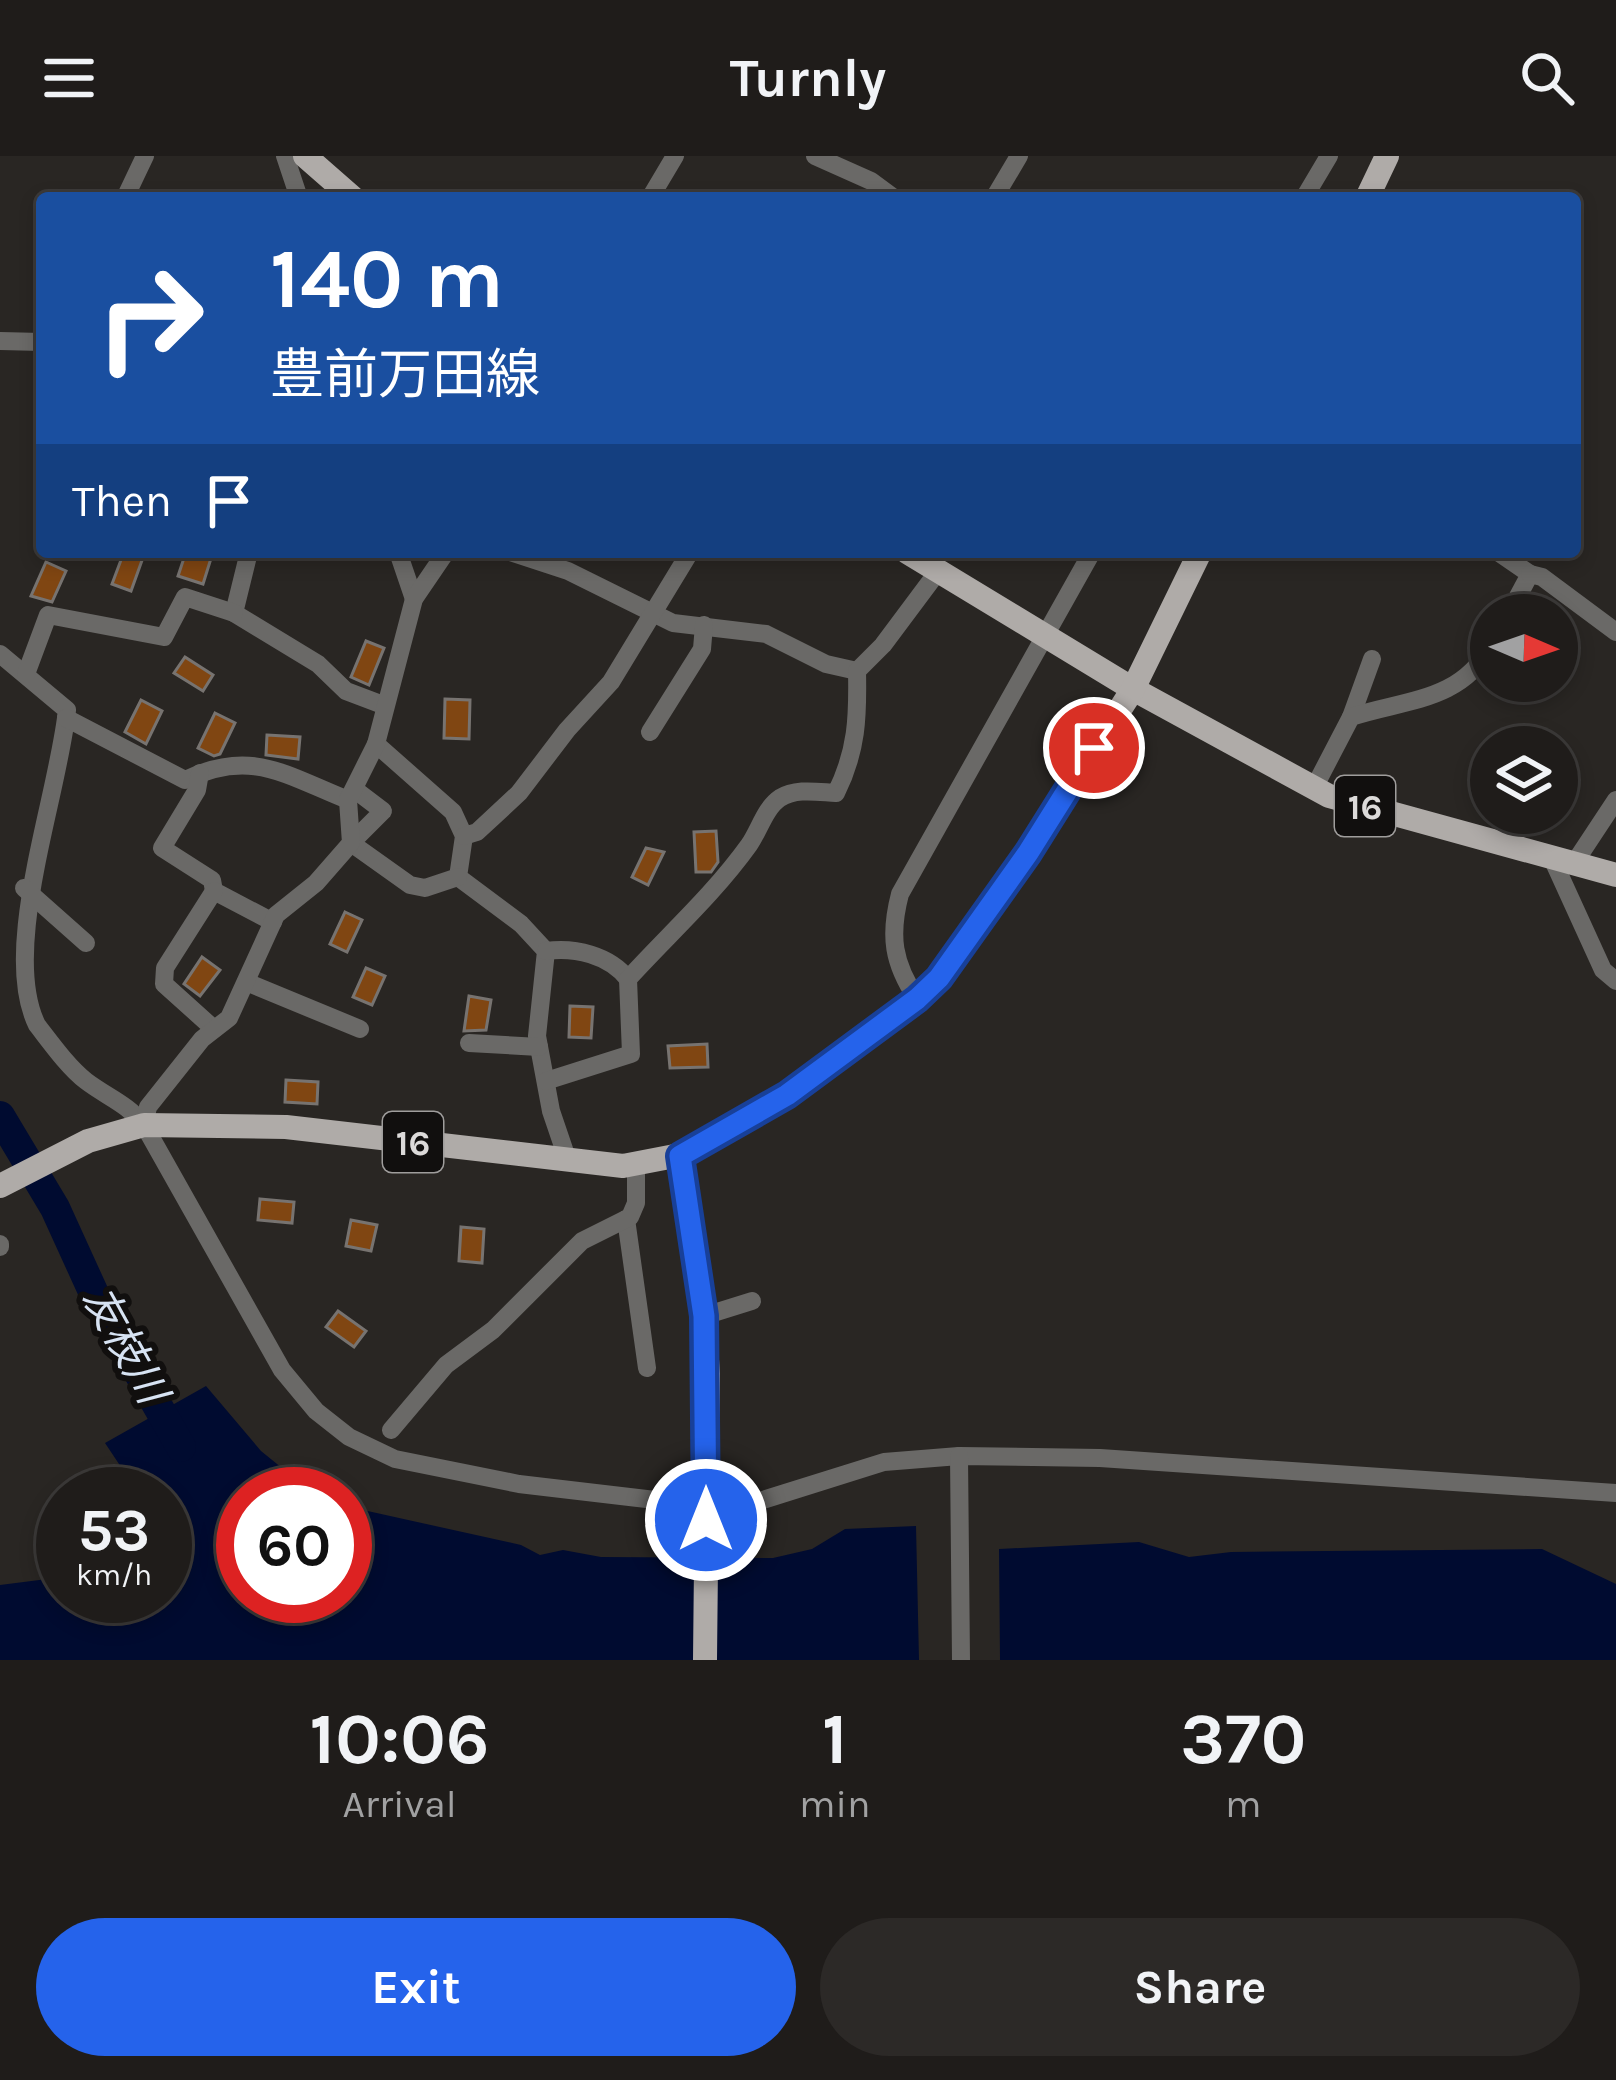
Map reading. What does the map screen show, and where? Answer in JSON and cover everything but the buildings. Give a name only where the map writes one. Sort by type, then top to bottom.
[{"type":"main road","points":[[305,156],[346,192]]},
{"type":"main road","points":[[1370,192],[1387,156]]},
{"type":"main road","points":[[918,558],[1132,689]]},
{"type":"main road","points":[[705,1660],[704,1316],[680,1156],[787,1095],[939,978],[1028,853],[1132,689],[1197,558]]},
{"type":"main road","name":"16","points":[[1132,689],[1314,788],[1474,838],[1616,874]]},
{"type":"main road","name":"16","points":[[0,1186],[88,1141],[145,1125],[286,1127],[568,1161],[636,1164],[680,1156]]},
{"type":"street","points":[[128,192],[145,156]]},
{"type":"street","points":[[285,156],[296,192]]},
{"type":"street","points":[[654,192],[675,156]]},
{"type":"street","points":[[815,156],[879,192]]},
{"type":"street","points":[[998,192],[1019,156]]},
{"type":"street","points":[[1308,192],[1329,156]]},
{"type":"street","points":[[0,341],[36,342]]},
{"type":"street","points":[[234,613],[248,558]]},
{"type":"street","points":[[400,558],[414,599]]},
{"type":"street","points":[[351,843],[351,795],[376,744],[414,599],[442,558]]},
{"type":"street","points":[[527,558],[568,572],[673,623],[766,634],[826,664],[857,671]]},
{"type":"street","points":[[464,836],[477,832],[519,793],[611,682],[687,558]]},
{"type":"street","points":[[917,999],[899,972],[893,949],[899,895],[1088,558]]},
{"type":"street","points":[[1507,558],[1543,578],[1616,632]]},
{"type":"street","points":[[628,979],[689,911],[709,898],[775,801],[792,792],[836,793],[853,760],[857,671],[883,645],[939,570]]},
{"type":"street","points":[[1520,594],[1531,574]]},
{"type":"street","points":[[26,674],[48,615],[164,638],[185,597],[234,613],[318,664],[346,691],[383,705]]},
{"type":"street","points":[[650,732],[702,649],[704,625]]},
{"type":"street","points":[[0,654],[67,710],[63,746],[17,910],[20,999],[84,1079],[130,1107],[145,1125],[282,1370],[316,1411],[349,1437],[395,1460],[706,1513],[747,1505],[884,1462],[958,1466],[1100,1459],[1616,1493]]},
{"type":"street","points":[[1314,788],[1351,717],[1372,658]]},
{"type":"street","points":[[1351,717],[1403,700],[1448,693],[1470,673]]},
{"type":"street","points":[[66,718],[185,780],[235,762],[351,795],[383,811],[273,922],[229,1018],[214,1029],[148,1107],[145,1125]]},
{"type":"street","points":[[376,744],[453,812],[464,836],[458,877]]},
{"type":"street","points":[[200,772],[197,790],[162,848],[212,880],[214,891],[165,968],[164,984],[214,1029]]},
{"type":"street","points":[[1616,800],[1563,859],[1604,970],[1616,981]]},
{"type":"street","points":[[351,843],[410,885],[425,888],[458,877],[521,924],[546,951],[539,1047],[568,1161]]},
{"type":"street","points":[[24,888],[86,943]]},
{"type":"street","points":[[214,891],[273,922]]},
{"type":"street","points":[[546,951],[569,948],[617,965],[628,979],[631,1054],[546,1081]]},
{"type":"street","points":[[245,982],[330,1021],[360,1029]]},
{"type":"street","points":[[469,1043],[539,1047]]},
{"type":"street","points":[[391,1430],[446,1365],[493,1330],[582,1241],[626,1220],[636,1203],[636,1164]]},
{"type":"street","points":[[626,1220],[647,1368]]},
{"type":"street","points":[[704,1316],[752,1300]]},
{"type":"street","points":[[958,1466],[961,1660]]},
{"type":"water","points":[[206,1386],[261,1451],[281,1467],[216,1467],[216,1623],[372,1623],[372,1512],[521,1545],[540,1555],[563,1550],[601,1557],[773,1558],[812,1549],[845,1529],[916,1526],[919,1660],[0,1660],[0,1585],[36,1580],[36,1623],[192,1623],[192,1467],[121,1467],[105,1443]]},
{"type":"water","points":[[1139,1542],[1189,1557],[1231,1552],[1542,1549],[1616,1584],[1616,1660],[1000,1660],[999,1549]]},
{"type":"waterway","name":"友枝川","points":[[0,1116],[55,1208],[96,1298],[181,1447]]},
{"type":"route","points":[[706,1520],[704,1316],[680,1156],[787,1095],[907,1009],[939,978],[1028,853],[1094,748]]}]
